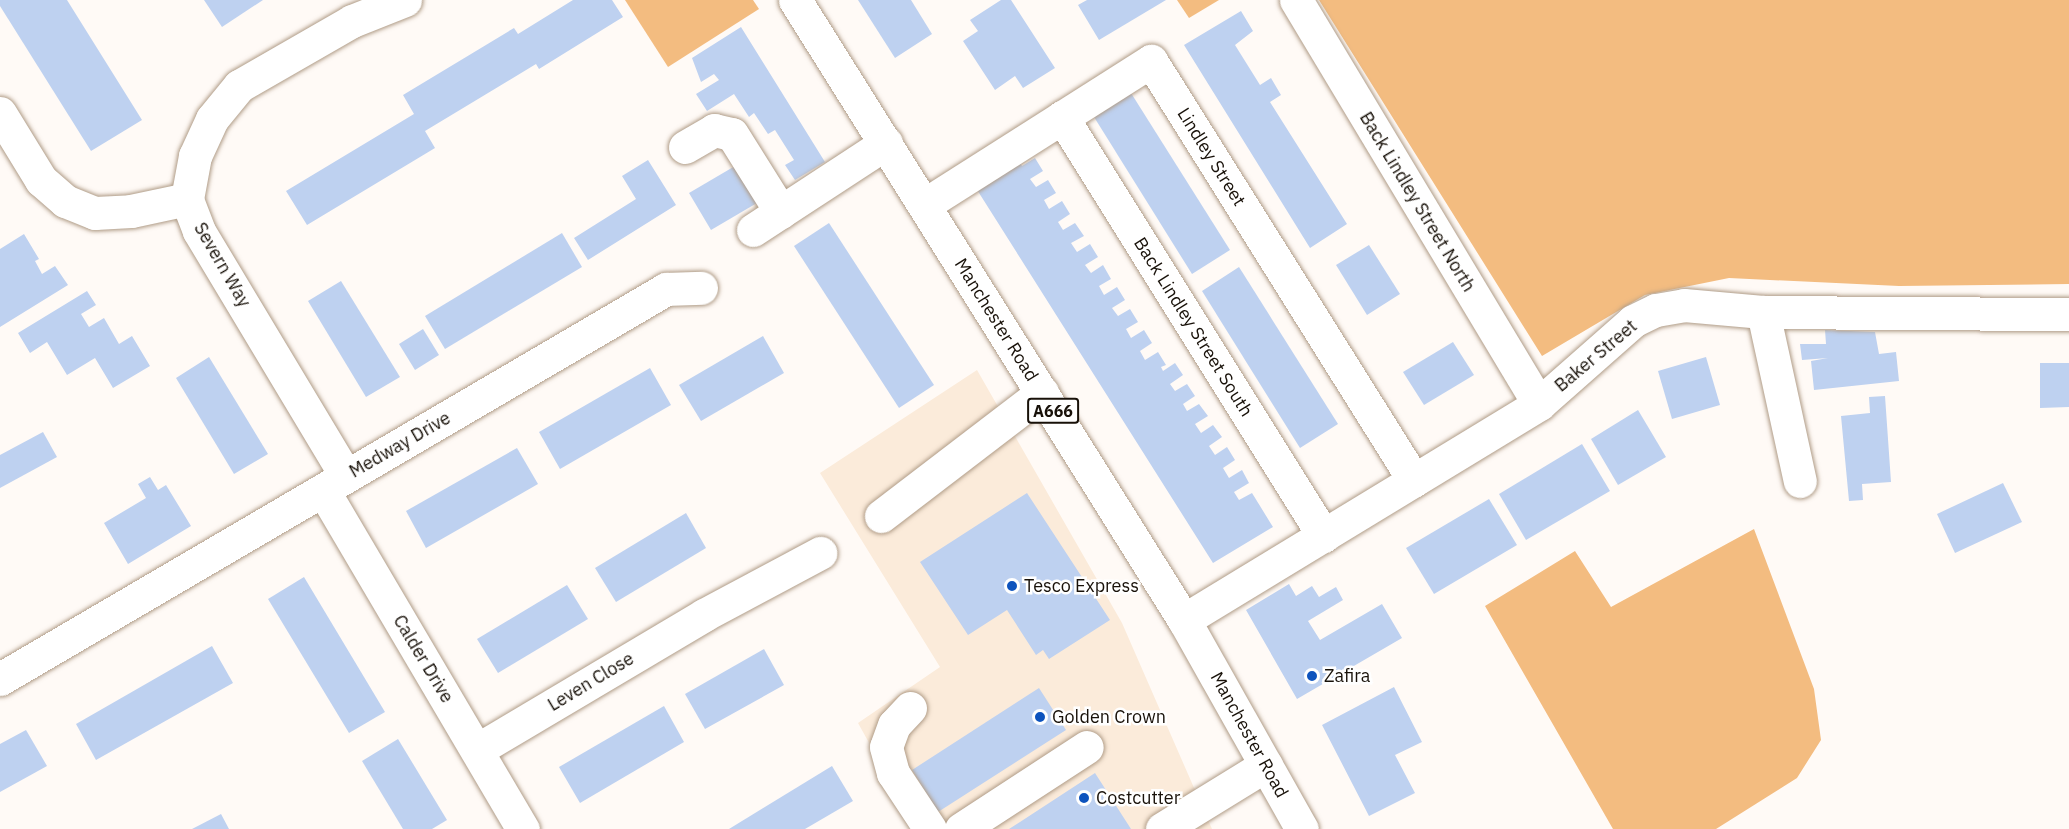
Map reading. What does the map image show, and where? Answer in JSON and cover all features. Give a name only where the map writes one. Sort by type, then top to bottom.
[{"type":"street","name":"Severn Way","points":[[335,483],[199,231],[188,199],[195,156],[208,128],[239,86],[346,11],[405,0]]},
{"type":"street","name":"Manchester Road","points":[[795,0],[1184,620],[1302,829]]},
{"type":"street","name":"Back Lindley Street North","points":[[1296,0],[1539,404]]},
{"type":"street","name":"Lindley Street","points":[[924,205],[1151,61],[1414,480]]},
{"type":"street","points":[[0,113],[41,180],[65,201],[95,213],[132,211],[188,199]]},
{"type":"street","name":"Back Lindley Street South","points":[[1062,117],[1324,536]]},
{"type":"street","points":[[685,147],[714,130],[732,134],[781,212]]},
{"type":"street","points":[[753,230],[886,143]]},
{"type":"street","name":"Medway Drive","points":[[0,679],[109,630],[335,483],[666,289],[701,288]]},
{"type":"street","name":"Baker Street","points":[[1184,620],[1539,404],[1633,321],[1656,310],[1684,305],[1763,312],[2069,314]]},
{"type":"street","points":[[1763,312],[1800,481]]},
{"type":"street","points":[[882,516],[1042,393]]},
{"type":"street","name":"Calder Drive","points":[[335,483],[477,750],[523,829]]},
{"type":"street","name":"Leven Close","points":[[477,750],[704,615],[820,553]]},
{"type":"street","points":[[910,708],[894,725],[886,747],[893,772],[930,829]]},
{"type":"street","points":[[961,829],[1087,747]]},
{"type":"street","points":[[1162,829],[1266,765]]},
{"type":"shaded area","points":[[625,0],[753,0],[759,9],[668,67]]},
{"type":"shaded area","points":[[1177,0],[1219,0],[1189,18]]},
{"type":"shaded area","points":[[1319,0],[2069,0],[2069,284],[1899,286],[1729,278],[1645,295],[1542,356]]},
{"type":"shaded area","points":[[977,370],[1122,623],[1212,829],[917,829],[858,723],[940,667],[820,473]]},
{"type":"shaded area","points":[[1754,529],[1814,689],[1821,740],[1797,778],[1716,829],[1613,829],[1485,606],[1575,551],[1611,607]]},
{"type":"building","points":[[0,0],[67,0],[142,120],[91,151],[0,6]]},
{"type":"building","points":[[204,0],[263,0],[222,27]]},
{"type":"building","points":[[573,0],[612,0],[623,17],[539,69],[536,64],[425,131],[435,148],[307,225],[286,191],[414,114],[403,95],[514,28],[518,34]]},
{"type":"building","points":[[858,0],[911,0],[932,34],[895,58]]},
{"type":"building","points":[[1001,0],[1011,0],[1055,68],[1023,88],[1015,76],[995,90],[963,41],[978,31],[970,20]]},
{"type":"building","points":[[1087,0],[1166,0],[1099,40],[1078,5]]},
{"type":"building","points":[[1241,11],[1253,31],[1235,45],[1260,85],[1271,78],[1281,95],[1270,102],[1347,224],[1310,248],[1184,45]]},
{"type":"building","points":[[741,27],[825,162],[795,180],[785,165],[794,160],[775,130],[768,134],[754,113],[749,117],[734,94],[707,111],[696,94],[719,80],[714,74],[701,82],[692,58]]},
{"type":"building","points":[[1131,93],[1230,250],[1192,274],[1094,117]]},
{"type":"building","points":[[1017,158],[1022,166],[1035,158],[1043,171],[1030,179],[1036,187],[1048,180],[1056,193],[1044,200],[1049,209],[1062,201],[1070,214],[1058,222],[1063,230],[1075,223],[1084,236],[1071,243],[1077,252],[1090,244],[1098,257],[1085,265],[1091,273],[1103,265],[1111,279],[1099,286],[1104,295],[1117,287],[1125,300],[1112,308],[1118,316],[1130,309],[1138,322],[1126,329],[1131,338],[1144,330],[1152,343],[1140,351],[1145,360],[1158,352],[1166,365],[1161,367],[1163,371],[1175,363],[1183,375],[1170,384],[1175,391],[1187,384],[1195,396],[1183,404],[1187,411],[1199,404],[1208,416],[1195,424],[1201,433],[1213,425],[1222,437],[1209,446],[1215,455],[1227,447],[1235,460],[1223,468],[1229,478],[1242,470],[1249,483],[1234,492],[1239,500],[1252,493],[1273,527],[1213,563],[974,185]]},
{"type":"building","points":[[648,160],[676,205],[588,260],[574,238],[636,199],[622,176]]},
{"type":"building","points":[[735,166],[757,203],[711,230],[689,193]]},
{"type":"building","points":[[829,223],[934,385],[899,408],[794,246]]},
{"type":"building","points":[[562,233],[582,267],[445,349],[425,316]]},
{"type":"building","points":[[24,234],[39,259],[35,261],[42,274],[55,266],[68,285],[0,327],[0,249]]},
{"type":"building","points":[[1369,245],[1400,294],[1367,315],[1336,265]]},
{"type":"building","points":[[1239,267],[1338,424],[1300,448],[1202,291]]},
{"type":"building","points":[[341,281],[400,377],[366,397],[308,301]]},
{"type":"building","points":[[87,291],[96,305],[81,314],[89,327],[104,318],[119,344],[132,336],[150,366],[113,388],[95,358],[67,375],[47,342],[30,353],[18,333]]},
{"type":"building","points":[[423,329],[439,355],[415,370],[399,344]]},
{"type":"building","points":[[1825,330],[1875,332],[1879,354],[1896,352],[1899,381],[1814,390],[1811,361],[1828,358],[1802,360],[1800,344],[1826,344]]},
{"type":"building","points":[[763,336],[784,373],[701,421],[679,385]]},
{"type":"building","points":[[1453,342],[1474,375],[1424,405],[1403,372]]},
{"type":"building","points":[[209,357],[268,454],[234,474],[176,378]]},
{"type":"building","points":[[1706,357],[1720,405],[1672,419],[1658,371]]},
{"type":"building","points":[[2040,363],[2069,363],[2069,407],[2040,408]]},
{"type":"building","points":[[650,368],[671,405],[560,469],[539,432]]},
{"type":"building","points":[[1885,396],[1891,482],[1862,484],[1863,500],[1849,501],[1841,416],[1870,413],[1869,397]]},
{"type":"building","points":[[1638,410],[1666,457],[1618,485],[1591,439]]},
{"type":"building","points":[[43,432],[57,457],[0,488],[0,455]]},
{"type":"building","points":[[1582,444],[1610,491],[1526,540],[1499,494]]},
{"type":"building","points":[[517,448],[538,484],[426,548],[406,511]]},
{"type":"building","points":[[150,477],[158,490],[166,485],[191,526],[128,564],[104,523],[146,498],[138,484]]},
{"type":"building","points":[[2003,483],[2022,522],[1955,553],[1937,514]]},
{"type":"building","name":"Tesco Express","points":[[1027,493],[1110,620],[1049,659],[1043,650],[1036,655],[1007,610],[968,635],[920,562]]},
{"type":"building","points":[[1489,499],[1517,545],[1434,594],[1406,548]]},
{"type":"building","points":[[686,513],[706,548],[616,602],[595,568]]},
{"type":"building","points":[[304,577],[385,712],[349,733],[268,599]]},
{"type":"building","points":[[1289,584],[1296,596],[1312,586],[1319,597],[1336,587],[1343,600],[1308,621],[1320,640],[1382,604],[1402,638],[1297,699],[1246,610]]},
{"type":"building","points":[[567,585],[588,619],[498,673],[477,639]]},
{"type":"building","points":[[212,646],[233,683],[96,760],[76,724]]},
{"type":"building","points":[[764,649],[784,685],[705,729],[685,694]]},
{"type":"building","points":[[1394,687],[1422,742],[1395,755],[1415,793],[1369,816],[1322,725]]},
{"type":"building","points":[[1039,688],[1066,730],[938,812],[912,770]]},
{"type":"building","points":[[664,706],[684,742],[580,803],[559,767]]},
{"type":"building","points":[[26,730],[47,766],[0,792],[0,744]]},
{"type":"building","points":[[398,739],[447,820],[432,829],[403,829],[362,761]]},
{"type":"building","points":[[832,766],[853,801],[805,829],[729,829]]},
{"type":"building","name":"Costcutter","points":[[1095,773],[1131,829],[1009,829],[1020,822]]},
{"type":"building","points":[[221,814],[229,829],[192,829]]},
{"type":"place","name":"Tesco Express","points":[[1012,586]]},
{"type":"place","name":"Zafira","points":[[1312,676]]},
{"type":"place","name":"Golden Crown","points":[[1040,717]]},
{"type":"place","name":"Costcutter","points":[[1084,798]]}]
